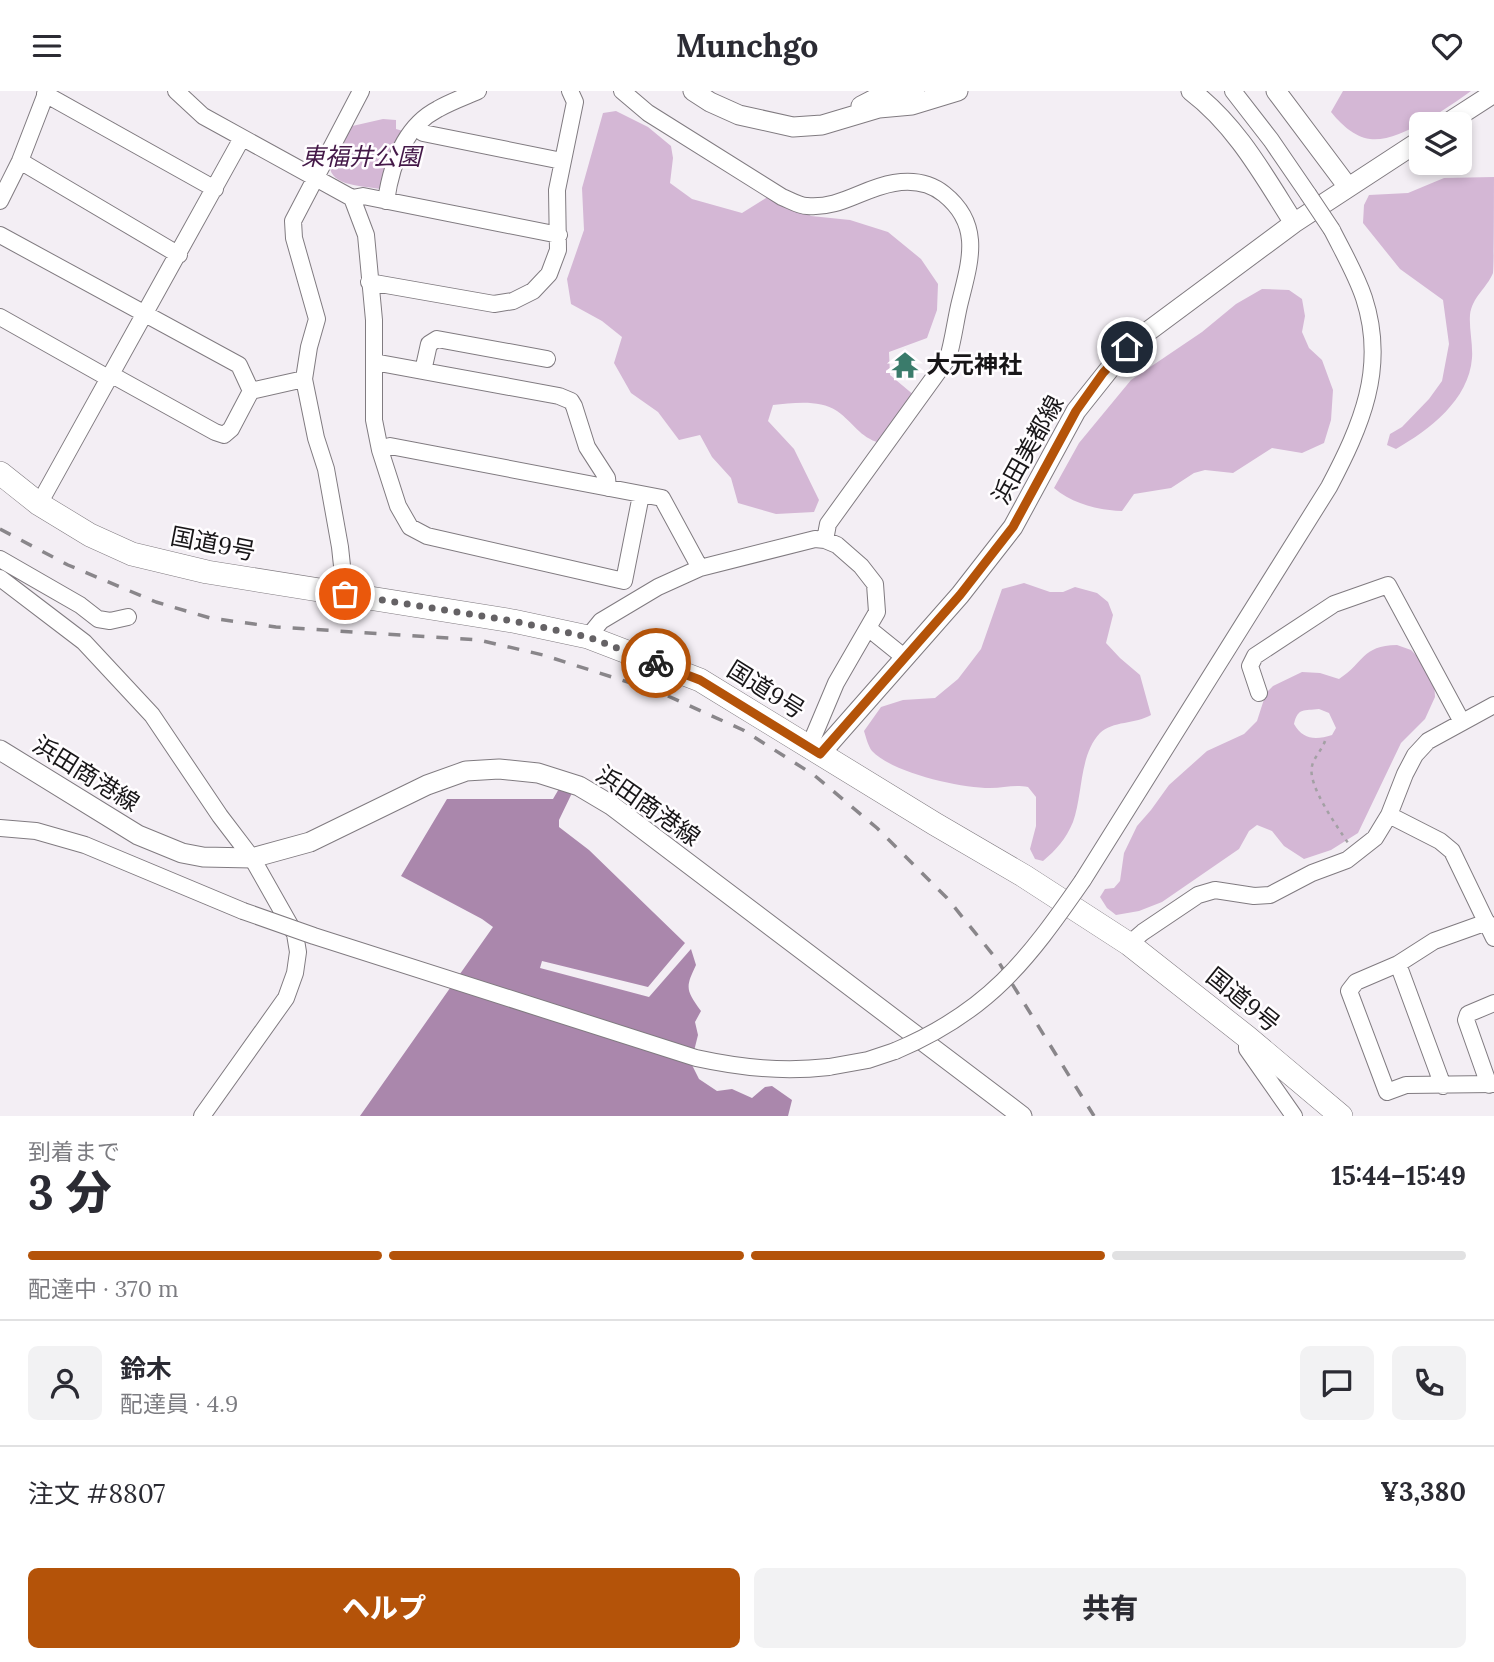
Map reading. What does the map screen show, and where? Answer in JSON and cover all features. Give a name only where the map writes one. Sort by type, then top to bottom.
[{"type":"highway","name":"国道9号","points":[[0,473],[39,504],[90,535],[132,554],[207,572],[513,621],[588,637],[700,680],[1024,876],[1129,944],[1247,1037],[1341,1116]]},
{"type":"main road","points":[[693,91],[740,115],[793,127],[822,125],[879,109],[912,105],[958,91]]},
{"type":"main road","points":[[822,125],[890,91]]},
{"type":"main road","points":[[1191,91],[1230,127],[1294,223]]},
{"type":"main road","points":[[1276,91],[1348,187]]},
{"type":"main road","points":[[1465,112],[1494,93]]},
{"type":"main road","name":"浜田美都線","points":[[814,750],[960,595],[1013,527],[1076,411],[1103,373],[1127,347],[1294,223],[1409,148]]},
{"type":"main road","name":"浜田商港線","points":[[0,750],[138,835],[163,846],[203,857],[252,858],[310,842],[427,785],[466,771],[519,770],[579,786],[611,805],[1022,1116]]},
{"type":"street","points":[[176,91],[204,116],[352,198],[363,196],[559,235]]},
{"type":"street","points":[[345,594],[340,547],[326,469],[316,438],[304,379],[317,319],[294,238],[293,221],[361,91]]},
{"type":"street","points":[[386,201],[400,146],[435,110],[478,91]]},
{"type":"street","points":[[369,282],[494,304],[513,301],[533,291],[549,274],[558,250],[557,190],[575,102],[570,91]]},
{"type":"street","points":[[622,91],[648,114],[782,197],[805,207],[835,205],[891,183],[912,181],[940,191],[962,212],[969,229],[971,255],[956,319],[956,333],[948,358],[828,524],[825,540]]},
{"type":"street","points":[[879,109],[916,91]]},
{"type":"street","points":[[0,828],[37,831],[85,845],[243,911],[314,936],[696,1058],[761,1070],[829,1067],[867,1060],[895,1051],[960,1017],[991,994],[1021,964],[1083,880],[1329,487],[1352,443],[1366,403],[1372,378],[1371,334],[1357,280],[1332,230],[1271,140],[1233,91]]},
{"type":"street","points":[[0,201],[20,161],[46,92],[215,189]]},
{"type":"street","points":[[416,127],[423,133],[562,161]]},
{"type":"street","points":[[39,504],[243,138]]},
{"type":"street","points":[[20,161],[179,255]]},
{"type":"street","points":[[352,198],[366,235],[374,320],[374,420],[380,450],[398,506],[410,527],[427,536],[624,581],[641,495]]},
{"type":"street","points":[[0,235],[239,365],[251,391]]},
{"type":"street","points":[[0,317],[220,435],[231,429],[251,391],[304,379]]},
{"type":"street","points":[[423,371],[429,344],[437,339],[547,359]]},
{"type":"street","points":[[374,362],[559,395],[574,406],[587,447],[607,478],[608,488]]},
{"type":"street","points":[[380,450],[390,446],[662,498],[699,568]]},
{"type":"street","points":[[588,637],[601,621],[658,587],[699,568],[815,539],[825,540],[845,551],[861,566],[874,584],[877,612],[836,683],[814,750]]},
{"type":"street","points":[[0,559],[80,605],[98,619],[110,621],[128,617]]},
{"type":"street","points":[[0,578],[84,642],[152,715],[219,816],[252,858],[295,934],[298,952],[295,973],[286,998],[201,1116]]},
{"type":"street","points":[[1259,693],[1250,666],[1255,656],[1334,604],[1388,585],[1462,722]]},
{"type":"street","points":[[868,628],[904,657]]},
{"type":"street","points":[[1129,944],[1198,895],[1215,890],[1254,897],[1270,895],[1354,855],[1375,838],[1389,815],[1415,755],[1427,741],[1494,705]]},
{"type":"street","points":[[1389,815],[1440,841],[1452,851],[1494,938]]},
{"type":"street","points":[[1487,922],[1434,941],[1398,964],[1356,982],[1349,992],[1387,1092],[1406,1085],[1492,1085],[1466,1020],[1468,1014],[1494,1003]]},
{"type":"street","points":[[1398,964],[1443,1086]]},
{"type":"street","points":[[1247,1037],[1247,1049],[1294,1116]]},
{"type":"path","points":[[1325,741],[1323,749],[1312,763],[1313,782],[1354,855]]},
{"type":"green space","points":[[1343,91],[1471,91],[1440,112],[1409,112],[1409,129],[1382,139],[1364,138],[1343,125],[1331,112]]},
{"type":"green space","points":[[616,111],[648,127],[671,146],[673,158],[670,183],[692,199],[742,213],[771,195],[811,216],[850,220],[888,232],[921,259],[938,284],[937,310],[927,338],[889,352],[890,375],[915,396],[880,443],[867,437],[830,407],[806,403],[773,405],[768,421],[794,449],[819,500],[814,512],[776,514],[738,503],[731,478],[712,457],[700,435],[679,440],[658,412],[631,393],[614,363],[622,337],[602,321],[571,304],[567,279],[584,230],[582,188],[603,113]]},
{"type":"green space","name":"東福井公園","points":[[383,119],[396,120],[396,129],[403,131],[389,155],[380,189],[348,184],[334,177],[331,158],[348,127]]},
{"type":"green space","points":[[1494,177],[1493,273],[1471,309],[1472,358],[1469,373],[1455,400],[1445,412],[1421,433],[1396,449],[1387,445],[1390,434],[1402,427],[1442,381],[1449,344],[1443,300],[1400,269],[1363,223],[1364,205],[1369,195],[1408,193],[1444,178]]},
{"type":"green space","points":[[1262,289],[1289,290],[1302,299],[1305,316],[1302,332],[1309,348],[1322,360],[1333,390],[1331,420],[1324,443],[1302,453],[1272,448],[1233,473],[1205,470],[1194,473],[1171,488],[1134,494],[1122,511],[1086,505],[1054,488],[1079,443],[1131,380],[1202,332],[1236,304]]},
{"type":"green space","points":[[1024,583],[1050,592],[1063,592],[1075,587],[1097,593],[1108,602],[1113,615],[1106,643],[1140,675],[1151,715],[1105,729],[1093,742],[1085,764],[1073,822],[1060,844],[1043,861],[1035,859],[1030,849],[1036,826],[1036,797],[1028,787],[977,787],[928,778],[882,759],[872,751],[864,731],[881,707],[903,700],[935,698],[958,679],[981,649],[1002,589]]},
{"type":"green space","points":[[1397,645],[1411,650],[1423,662],[1434,680],[1435,697],[1425,719],[1401,743],[1358,833],[1331,850],[1304,859],[1284,846],[1272,831],[1257,825],[1249,831],[1239,849],[1162,902],[1139,911],[1116,915],[1107,908],[1100,897],[1105,889],[1114,888],[1120,881],[1124,853],[1137,826],[1169,785],[1207,751],[1244,734],[1257,721],[1266,693],[1273,686],[1302,672],[1320,673],[1339,679],[1364,656],[1385,646]],"holes":[[[1319,709],[1329,713],[1336,728],[1332,735],[1321,738],[1306,736],[1294,724],[1297,715],[1302,711]]]},
{"type":"shaded area","points":[[560,787],[572,793],[559,820],[559,827],[589,850],[685,943],[648,987],[542,961],[540,968],[649,997],[691,949],[696,965],[689,989],[701,1011],[695,1022],[698,1035],[691,1063],[699,1079],[717,1091],[732,1089],[752,1098],[765,1087],[772,1086],[792,1100],[788,1116],[360,1116],[493,927],[401,876],[447,799],[553,799]]},
{"type":"railway","points":[[0,529],[68,565],[156,602],[210,618],[276,627],[479,640],[543,655],[659,692],[743,730],[814,775],[877,828],[947,898],[998,961],[1094,1116]]},
{"type":"way so far","points":[[345,594],[513,621],[588,637],[656,663]]},
{"type":"place","name":"大元神社","points":[[905,365]]},
{"type":"route","points":[[656,663],[700,680],[820,754],[960,595],[1013,527],[1076,411],[1103,373],[1127,347]]}]
